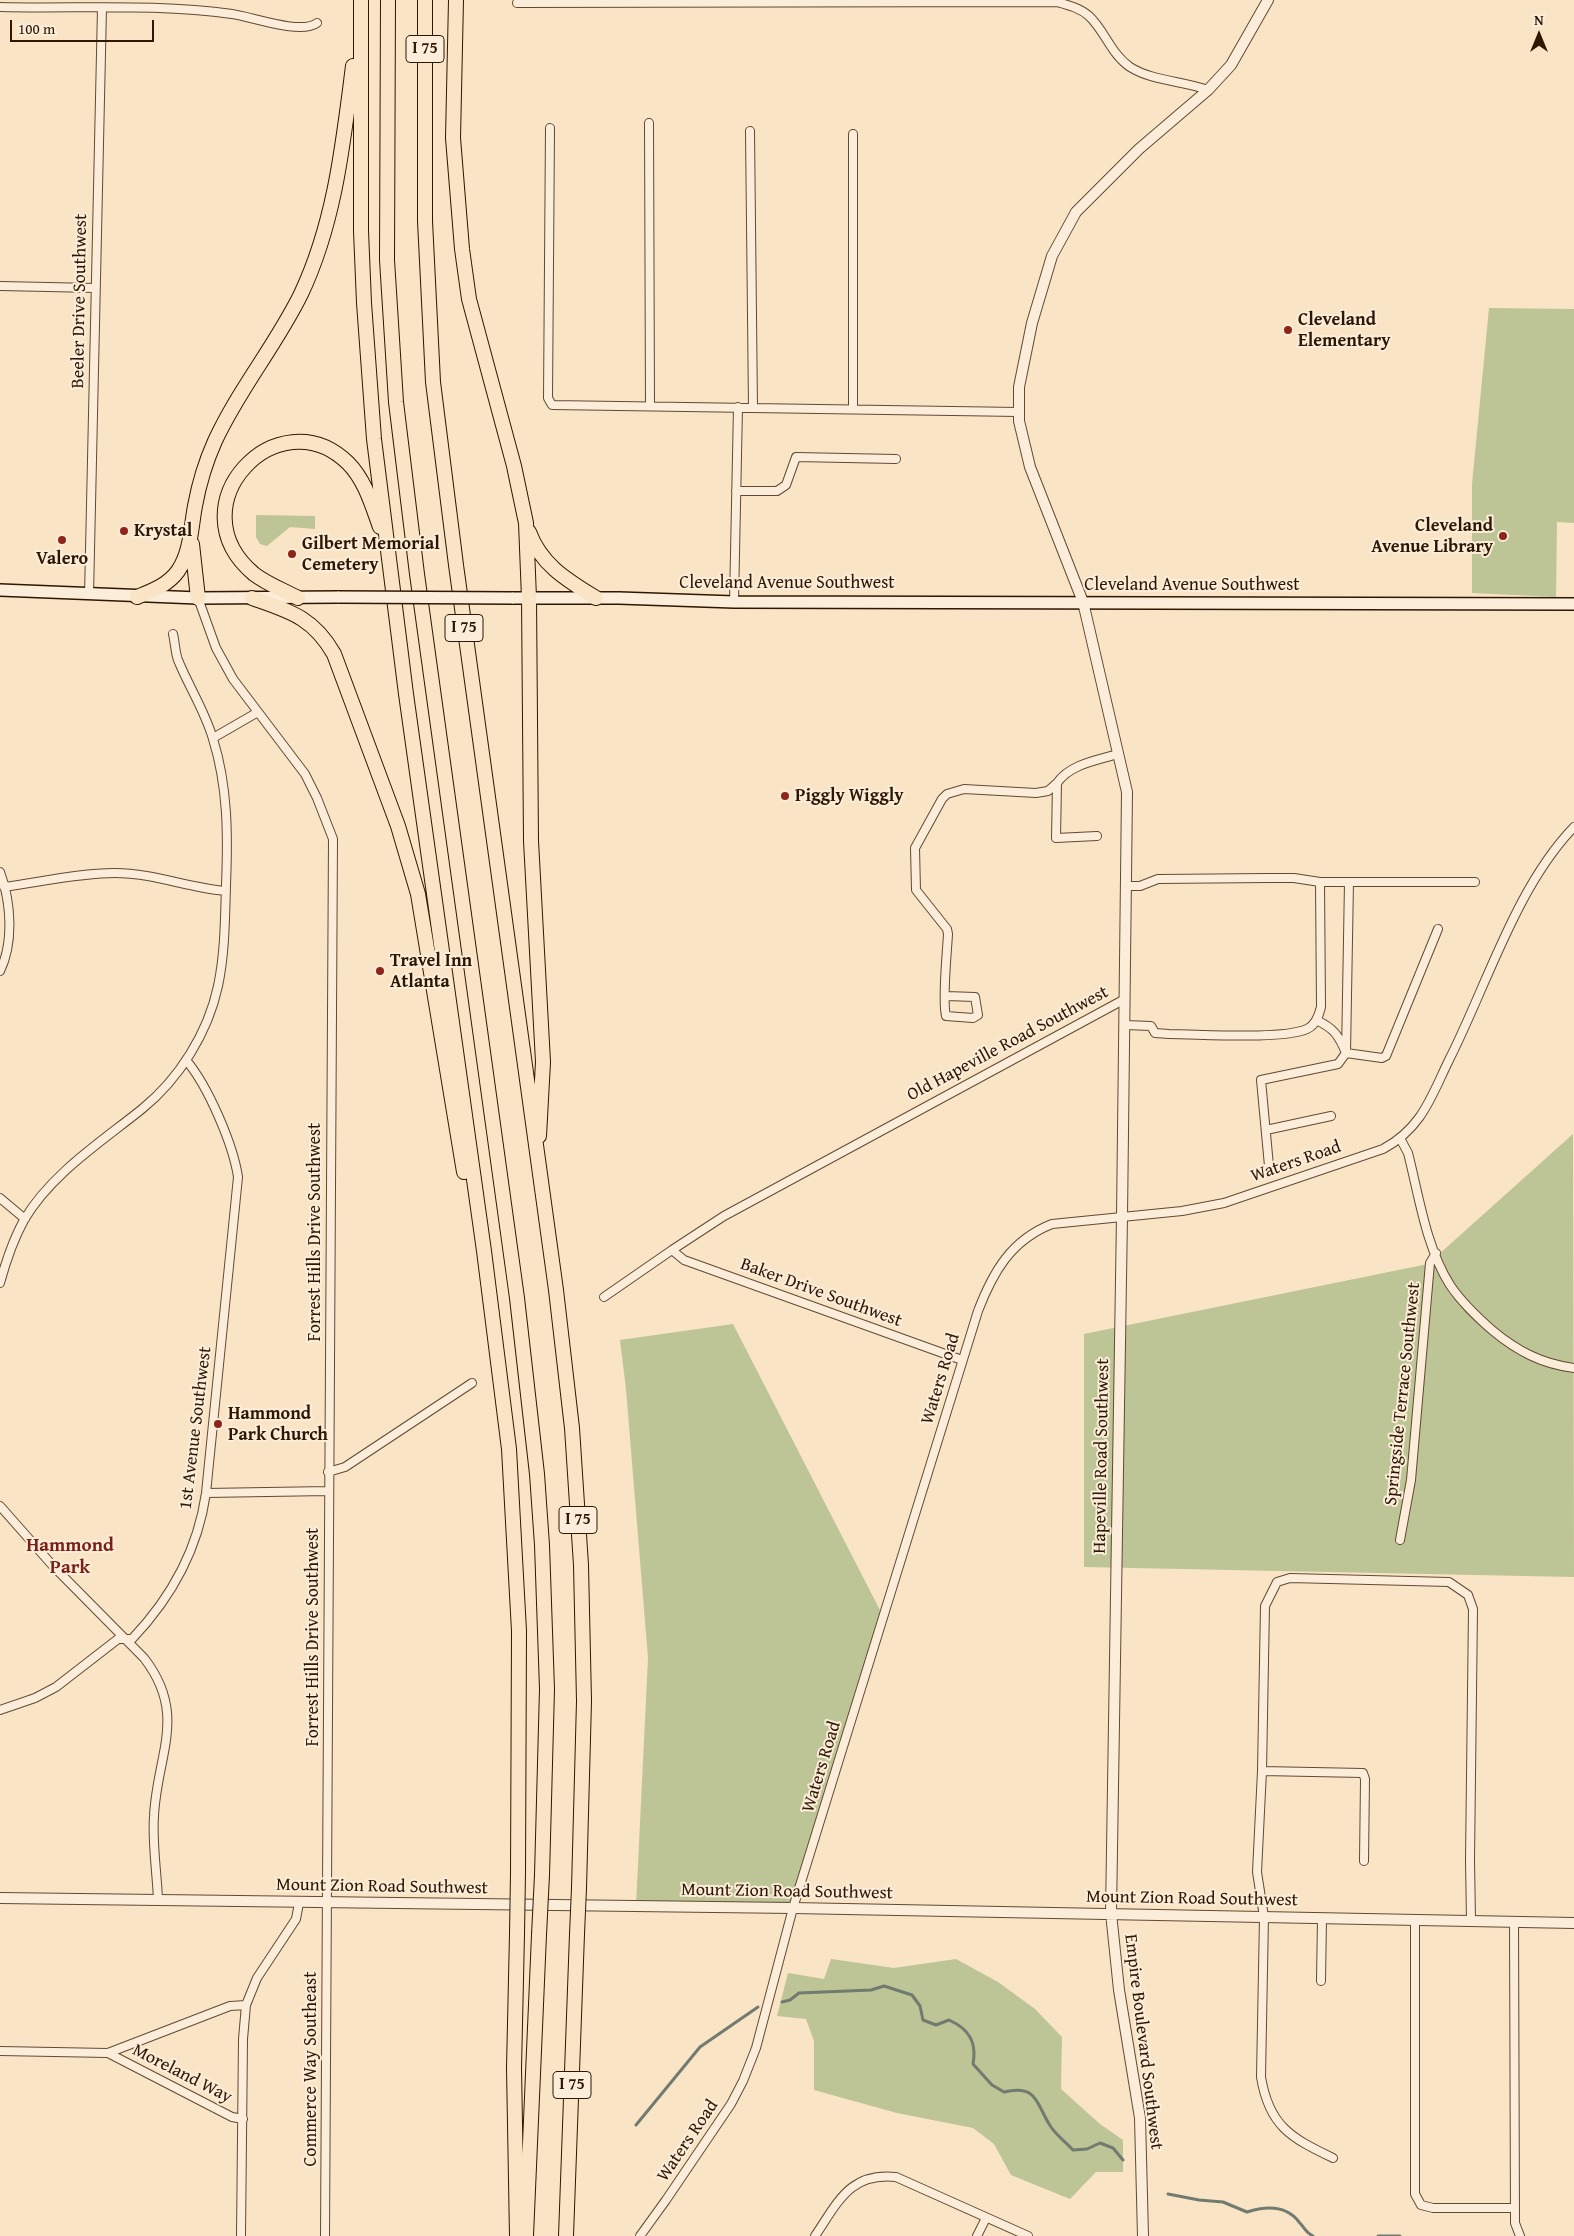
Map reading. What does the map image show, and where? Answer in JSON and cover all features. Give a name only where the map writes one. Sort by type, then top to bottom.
[{"type":"highway","name":"I 75","points":[[388,0],[387,260],[396,402],[421,603],[517,1298],[537,1474],[542,1546],[547,1689],[542,1875],[526,2236]]},
{"type":"highway","name":"I 75","points":[[425,0],[426,230],[433,382],[457,574],[537,1155],[572,1428],[581,1565],[584,1702],[566,2236]]},
{"type":"highway","points":[[425,98],[432,0]]},
{"type":"highway","points":[[456,0],[453,138],[462,249],[469,299],[514,466],[526,523],[533,543],[549,566],[596,598]]},
{"type":"highway","points":[[137,597],[162,586],[177,572],[185,556],[201,479],[215,441],[300,295],[321,245],[339,170],[360,6]]},
{"type":"highway","points":[[360,6],[364,303],[374,438],[484,1251],[508,1450],[516,1549],[520,1772],[514,2076],[517,2236]]},
{"type":"highway","points":[[298,598],[254,574],[235,552],[225,526],[226,500],[231,485],[239,472],[261,452],[273,447],[300,443],[325,448],[347,462],[356,472],[366,491],[388,550]]},
{"type":"highway","points":[[526,523],[529,598],[531,841],[543,1062],[542,1111],[537,1155]]},
{"type":"highway","points":[[191,531],[198,598]]},
{"type":"highway","points":[[252,598],[296,614],[311,624],[325,638],[334,654],[398,826],[418,894],[463,1169],[484,1251]]},
{"type":"main road","name":"Cleveland Avenue Southwest","points":[[0,590],[198,598],[596,598],[734,602],[1574,604]]},
{"type":"street","name":"Old Hapeville Road Southwest","points":[[604,1297],[672,1250],[778,1186],[1125,999],[1127,792],[1083,602],[1030,467],[1018,412],[1019,387],[1032,323],[1052,256],[1076,212],[1133,156],[1208,90],[1231,65],[1268,0]]},
{"type":"street","points":[[517,4],[1057,2],[1074,6],[1089,16],[1116,55],[1131,67],[1154,76],[1189,83],[1208,90]]},
{"type":"street","points":[[0,7],[206,11],[249,17],[296,28],[310,28],[317,23]]},
{"type":"street","name":"Beeler Drive Southwest","points":[[89,594],[102,8]]},
{"type":"street","points":[[649,123],[650,406]]},
{"type":"street","points":[[550,128],[548,398],[552,405],[1018,412]]},
{"type":"street","points":[[750,131],[753,408]]},
{"type":"street","points":[[853,134],[854,409]]},
{"type":"street","points":[[0,286],[95,288]]},
{"type":"street","points":[[734,602],[738,408]]},
{"type":"street","points":[[736,491],[777,491],[786,485],[796,457],[896,459]]},
{"type":"street","name":"Forrest Hills Drive Southwest","points":[[198,598],[216,648],[233,679],[305,774],[317,798],[333,839],[327,1903]]},
{"type":"street","points":[[0,1283],[8,1255],[25,1219],[51,1186],[145,1107],[186,1060],[202,1032],[218,988],[223,957],[226,891],[227,812],[222,772],[213,738],[199,701],[177,658],[173,634]]},
{"type":"street","points":[[213,738],[258,712]]},
{"type":"street","points":[[946,996],[975,997],[978,1015],[973,1018],[946,1016],[946,996],[948,934],[947,929],[916,890],[915,848],[942,799],[964,789],[1048,791],[1065,775],[1085,763],[1118,754]]},
{"type":"street","points":[[1057,783],[1056,838],[1097,836]]},
{"type":"street","name":"Waters Road","points":[[640,2236],[672,2192],[743,2081],[756,2048],[794,1908],[962,1360],[986,1289],[1002,1262],[1020,1241],[1035,1231],[1052,1224],[1182,1211],[1224,1203],[1383,1149],[1401,1140],[1421,1115],[1458,1042],[1527,892],[1542,865],[1574,827]]},
{"type":"street","points":[[0,872],[4,887],[9,934],[7,957],[0,971]]},
{"type":"street","points":[[4,887],[90,874],[116,873],[139,875],[226,891]]},
{"type":"street","points":[[1126,886],[1140,886],[1158,879],[1294,878],[1320,882],[1475,882]]},
{"type":"street","points":[[1125,1025],[1151,1026],[1155,1033],[1169,1034],[1290,1034],[1309,1028],[1316,1020],[1321,1007],[1320,882]]},
{"type":"street","points":[[1269,1166],[1261,1080],[1338,1064],[1346,1053],[1348,882]]},
{"type":"street","points":[[1346,1053],[1382,1058],[1386,1056],[1438,929]]},
{"type":"street","name":"Hapeville Road Southwest","points":[[1111,1913],[1125,999]]},
{"type":"street","points":[[1316,1020],[1331,1027],[1340,1036],[1346,1053]]},
{"type":"street","name":"1st Avenue Southwest","points":[[0,1710],[35,1698],[56,1687],[118,1639],[132,1639],[146,1624],[178,1579],[196,1536],[206,1493],[238,1177],[231,1146],[198,1073],[186,1060]]},
{"type":"street","points":[[1266,1130],[1331,1116]]},
{"type":"street","points":[[1401,1140],[1408,1153],[1436,1253],[1449,1284],[1468,1309],[1501,1337],[1538,1360],[1574,1368]]},
{"type":"street","points":[[0,1198],[25,1219]]},
{"type":"street","name":"Baker Drive Southwest","points":[[672,1250],[684,1260],[962,1360]]},
{"type":"street","name":"Springside Terrace Southwest","points":[[1400,1540],[1411,1480],[1430,1263],[1436,1253]]},
{"type":"street","points":[[328,1472],[345,1467],[472,1383]]},
{"type":"street","points":[[206,1493],[328,1491]]},
{"type":"street","points":[[0,1506],[53,1566],[155,1672],[164,1691],[168,1710],[168,1734],[154,1816],[158,1900]]},
{"type":"street","points":[[1333,2158],[1303,2144],[1287,2133],[1273,2117],[1264,2098],[1261,2077],[1264,1917],[1257,1872],[1262,1772],[1265,1606],[1277,1582],[1290,1578],[1449,1582],[1468,1595],[1473,1609],[1471,1920]]},
{"type":"street","points":[[1262,1772],[1363,1773],[1365,1779],[1364,1861]]},
{"type":"street","name":"Mount Zion Road Southwest","points":[[0,1898],[1111,1913],[1574,1923]]},
{"type":"street","points":[[241,2236],[243,2039],[246,2005],[257,1978],[296,1919],[299,1903]]},
{"type":"street","name":"Commerce Way Southeast","points":[[325,2236],[327,1903]]},
{"type":"street","name":"Empire Boulevard Southwest","points":[[1111,1913],[1119,1990],[1140,2118],[1143,2236]]},
{"type":"street","points":[[1321,1981],[1322,1919]]},
{"type":"street","points":[[1415,1920],[1415,2194],[1421,2205],[1434,2208],[1515,2208]]},
{"type":"street","points":[[1514,1921],[1515,2223],[1520,2236]]},
{"type":"street","name":"Moreland Way","points":[[0,2051],[108,2053],[230,2006],[246,2005]]},
{"type":"street","name":"Moreland Way","points":[[108,2053],[232,2117],[243,2119]]},
{"type":"street","points":[[815,2236],[850,2188],[864,2179],[879,2175],[896,2177],[1028,2236]]},
{"type":"street","points":[[977,2236],[986,2218]]},
{"type":"green space","points":[[1489,308],[1574,309],[1574,523],[1557,522],[1556,597],[1472,593],[1472,484]]},
{"type":"green space","points":[[256,515],[315,516],[315,529],[290,527],[267,546],[260,544],[256,537]]},
{"type":"green space","points":[[1573,1134],[1574,1577],[1084,1567],[1084,1334],[1428,1264]]},
{"type":"green space","points":[[733,1324],[885,1620],[848,1717],[821,1825],[789,1911],[636,1906],[648,1658],[626,1389],[620,1340]]},
{"type":"green space","points":[[831,1959],[894,1968],[956,1959],[998,1982],[1035,2009],[1062,2037],[1061,2089],[1100,2124],[1123,2140],[1123,2172],[1096,2172],[1070,2199],[1011,2175],[994,2144],[973,2128],[897,2113],[814,2090],[814,2041],[806,2019],[777,2016],[788,1973],[824,1979]]},
{"type":"waterway","points":[[782,2002],[790,2000],[799,1993],[871,1990],[884,1986],[912,1995],[920,2006],[923,2020],[936,2025],[949,2020],[966,2032],[974,2049],[973,2064],[992,2085],[1004,2092],[1024,2091],[1035,2098],[1053,2130],[1073,2150],[1087,2149],[1100,2143],[1113,2148],[1123,2160]]},
{"type":"waterway","points":[[636,2125],[700,2047],[758,2007]]},
{"type":"waterway","points":[[1168,2194],[1223,2202],[1247,2212],[1268,2208],[1282,2210],[1294,2216],[1313,2236]]},
{"type":"waterway","points":[[1378,2236],[1400,2236]]},
{"type":"place","name":"Cleveland Elementary","points":[[1288,330]]},
{"type":"place","name":"Krystal","points":[[124,531]]},
{"type":"place","name":"Cleveland Avenue Library","points":[[1503,536]]},
{"type":"place","name":"Valero","points":[[62,540]]},
{"type":"place","name":"Gilbert Memorial Cemetery","points":[[292,554]]},
{"type":"place","name":"Piggly Wiggly","points":[[785,796]]},
{"type":"place","name":"Travel Inn Atlanta","points":[[380,971]]},
{"type":"place","name":"Hammond Park Church","points":[[218,1424]]},
{"type":"district","name":"Hammond Park","points":[[70,1557]]}]
